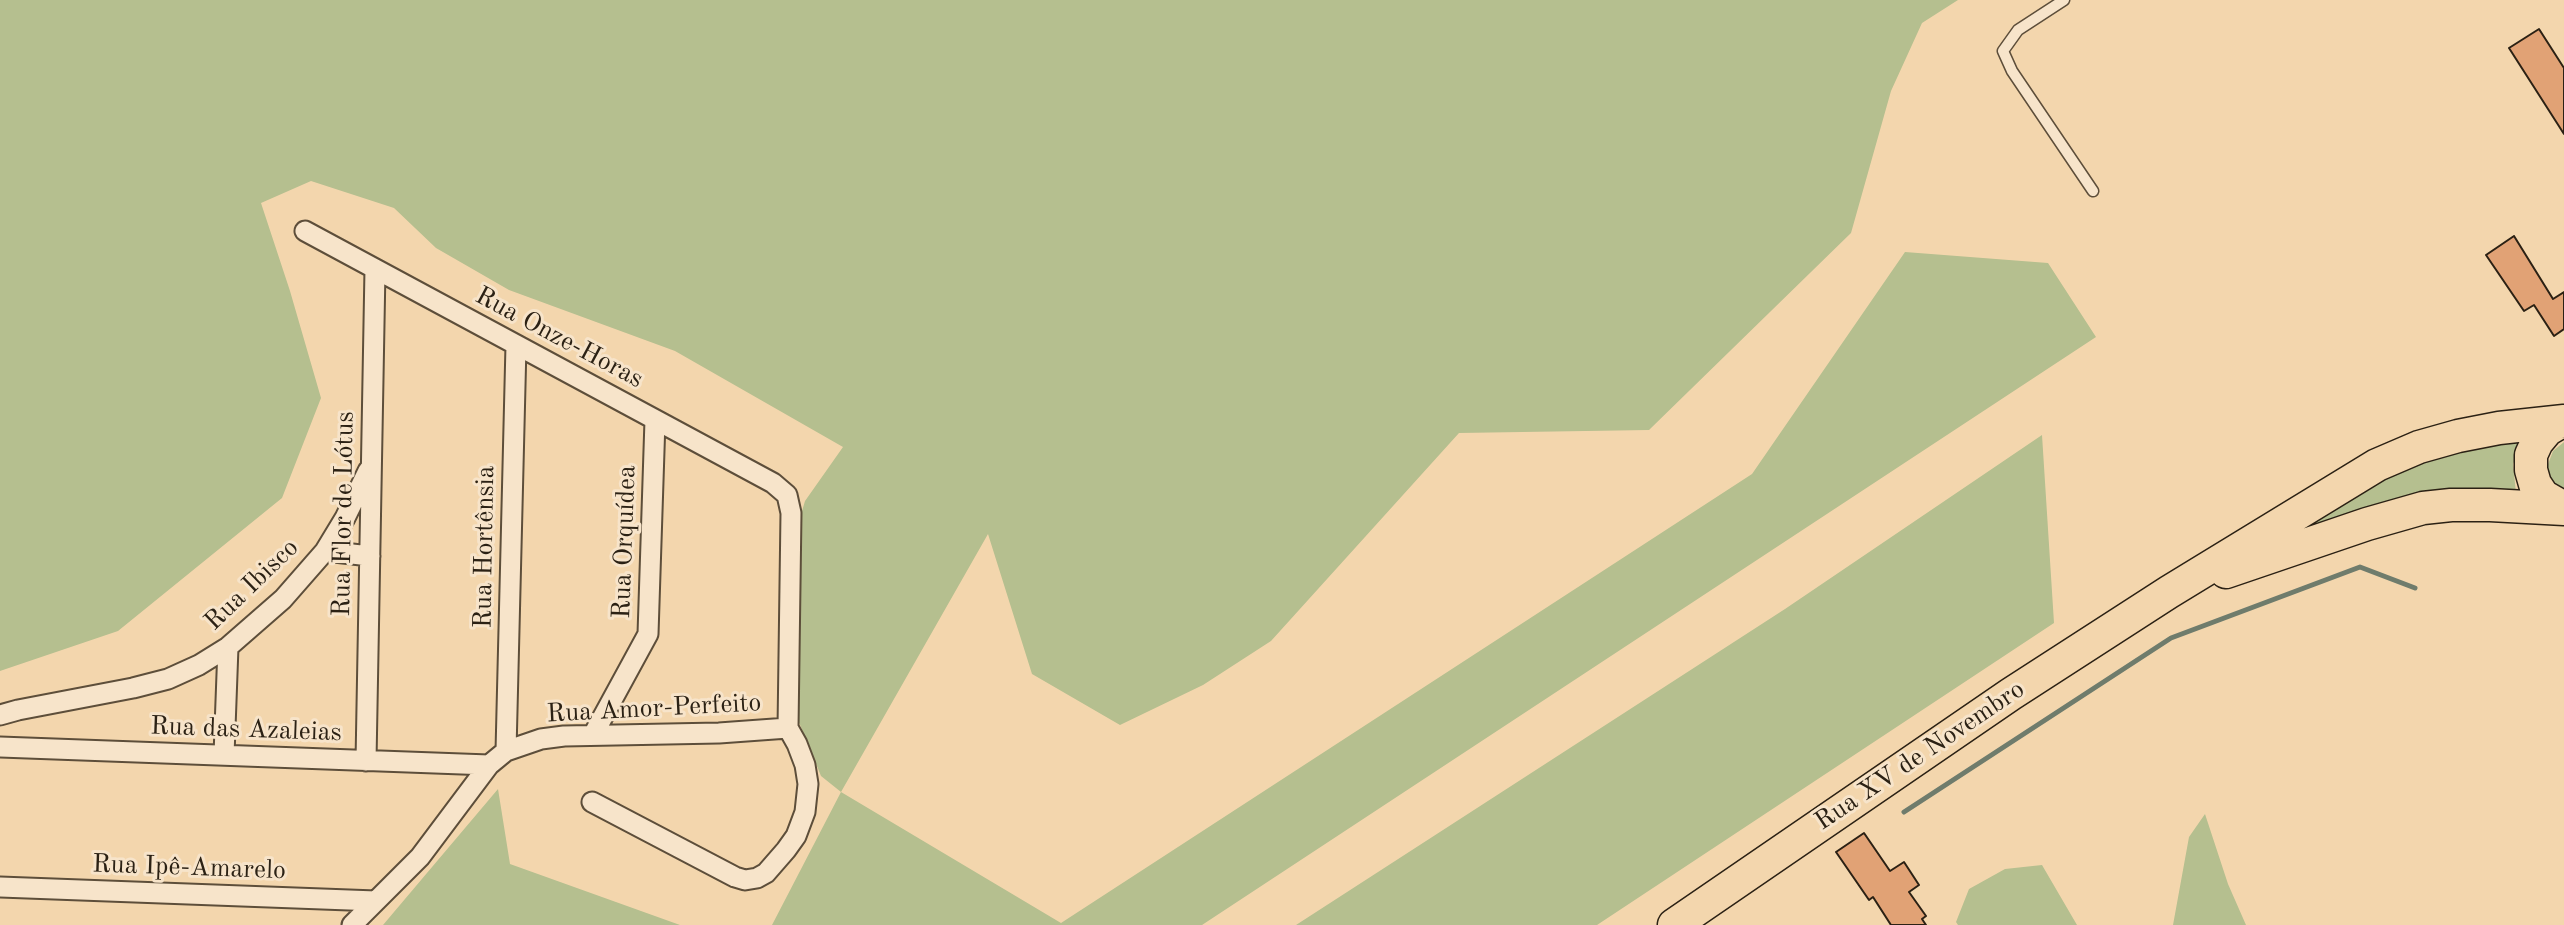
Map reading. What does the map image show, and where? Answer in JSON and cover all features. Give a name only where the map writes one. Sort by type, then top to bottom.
[{"type":"main road","points":[[2562,422],[2547,430],[2537,442],[2531,455],[2531,470],[2535,484],[2543,496],[2564,509]]},
{"type":"main road","name":"Rua XV de Novembro","points":[[1674,925],[1945,738],[2169,592],[2377,465],[2419,447],[2458,436],[2499,428],[2562,422]]},
{"type":"main road","name":"Rua XV de Novembro","points":[[2169,592],[2367,524],[2423,508],[2477,505],[2564,509]]},
{"type":"street","name":"Rua Onze-Horas","points":[[305,231],[773,483],[787,495],[791,513],[788,729]]},
{"type":"street","name":"Rua Flor de Lótus","points":[[366,761],[375,269]]},
{"type":"street","name":"Rua Hortênsia","points":[[506,751],[516,345]]},
{"type":"street","name":"Rua Orquídea","points":[[593,735],[648,634],[655,420]]},
{"type":"street","name":"Rua Ibisco","points":[[0,715],[168,679],[199,665],[228,647],[283,599],[325,551],[372,465]]},
{"type":"street","points":[[325,551],[370,556]]},
{"type":"street","points":[[224,755],[228,647]]},
{"type":"street","name":"Rua Amor-Perfeito","points":[[352,925],[404,875],[436,839],[489,765],[506,751],[541,739],[788,729]]},
{"type":"street","points":[[592,802],[735,877],[745,880],[757,878],[766,873],[786,850],[796,835],[805,812],[808,784],[805,765],[788,729]]},
{"type":"street","name":"Rua das Azaleias","points":[[0,747],[489,765]]},
{"type":"street","name":"Rua Ipê-Amarelo","points":[[0,887],[376,901]]},
{"type":"lane","points":[[2064,0],[2018,30],[2003,51],[2012,71],[2093,191]]},
{"type":"green space","points":[[0,0],[1958,0],[1922,23],[1891,91],[1851,233],[1649,430],[1459,433],[1271,641],[1203,685],[1120,725],[1032,674],[988,534],[841,792],[821,776],[796,715],[799,521],[805,501],[843,447],[675,351],[509,290],[436,248],[394,208],[311,181],[261,203],[321,398],[282,498],[118,631],[0,671]]},
{"type":"green space","points":[[1905,252],[2048,263],[2096,337],[1202,925],[772,925],[841,792],[1061,923],[1752,474]]},
{"type":"green space","points":[[2042,435],[2054,623],[1597,925],[1296,925],[1785,609]]},
{"type":"green space","points":[[2525,437],[2513,464],[2516,493],[2279,538],[2422,457]]},
{"type":"green space","points":[[2564,442],[2564,492],[2552,482],[2547,467],[2553,451]]},
{"type":"green space","points":[[498,789],[510,864],[680,925],[383,925]]},
{"type":"green space","points":[[2205,814],[2228,884],[2246,925],[2173,925],[2189,837]]},
{"type":"green space","points":[[2042,865],[2077,925],[1958,925],[1956,922],[1969,889],[2005,869]]},
{"type":"building","points":[[2539,29],[2564,68],[2564,134],[2509,48]]},
{"type":"building","points":[[2514,236],[2553,299],[2564,292],[2564,329],[2554,336],[2534,305],[2524,311],[2486,255]]},
{"type":"building","points":[[1864,833],[1890,871],[1904,862],[1919,885],[1909,892],[1926,916],[1922,919],[1926,925],[1891,925],[1873,897],[1869,900],[1836,852]]},
{"type":"waterway","points":[[1904,812],[2171,638],[2360,567],[2415,588]]}]
